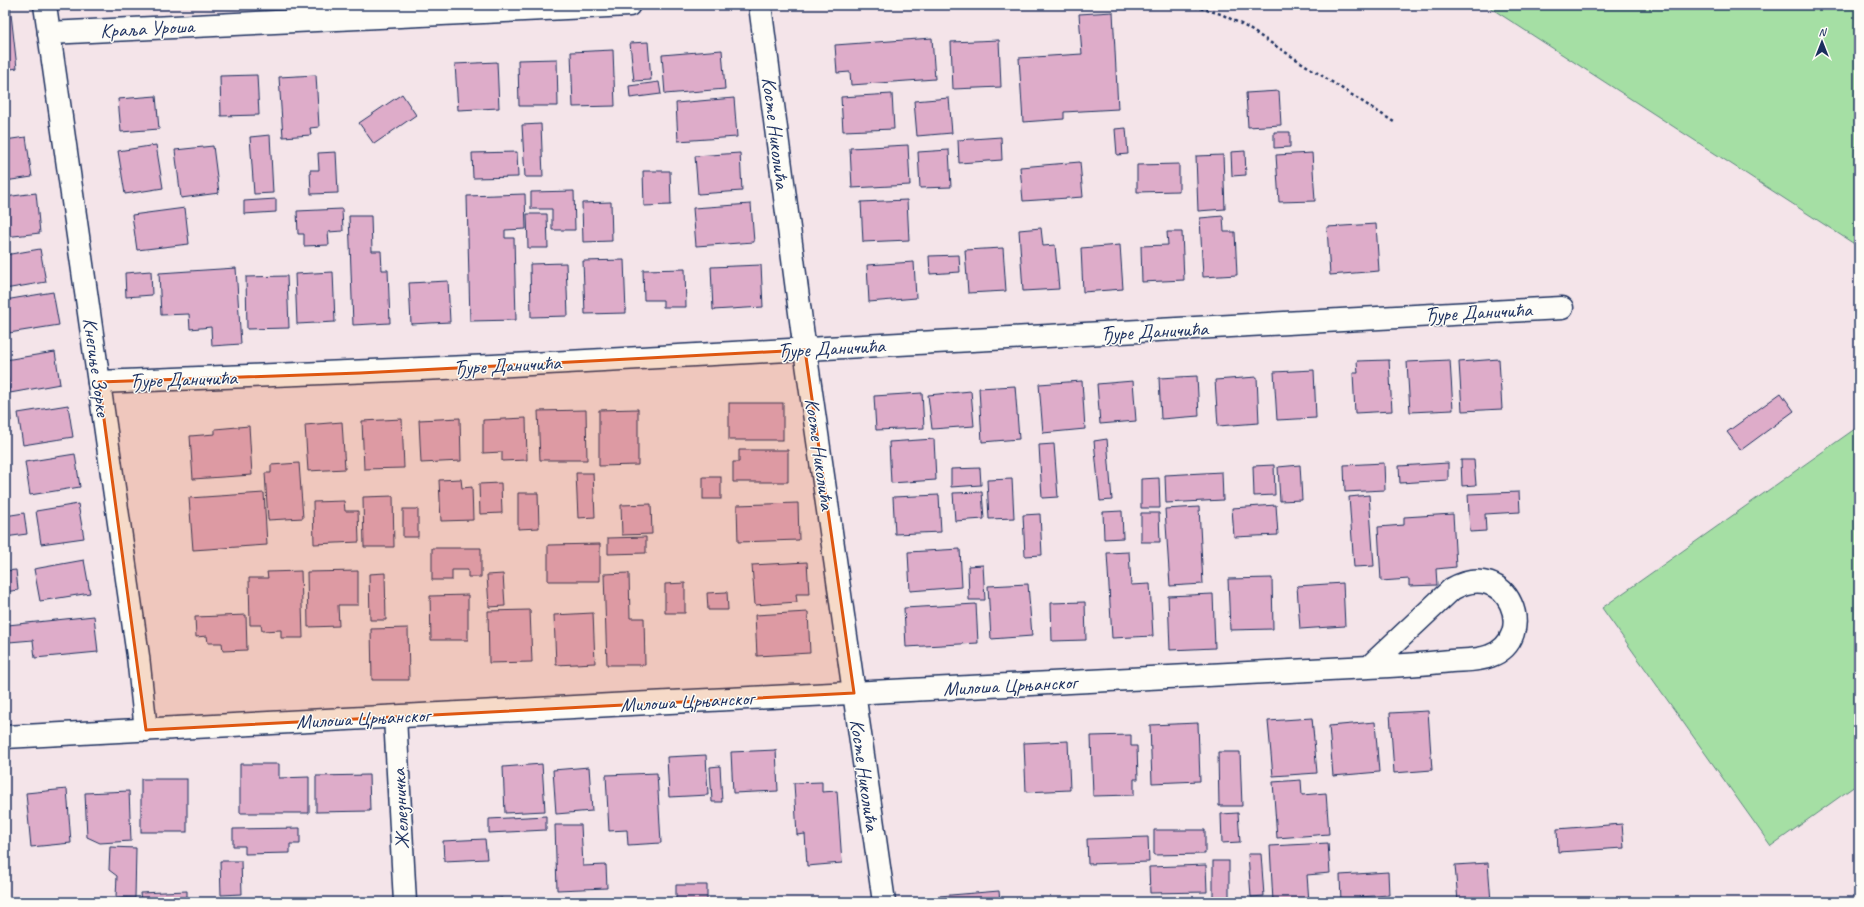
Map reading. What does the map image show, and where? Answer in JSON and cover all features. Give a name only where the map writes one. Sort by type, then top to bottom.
[{"type":"street","name":"Кнегиње Зорке","points":[[45,5],[138,656],[146,730]]},
{"type":"street","name":"Краља Уроша","points":[[49,33],[629,5]]},
{"type":"street","name":"Косте Николића","points":[[760,5],[805,350],[884,902]]},
{"type":"street","name":"Ђуре Даничића","points":[[99,382],[360,373],[1562,308]]},
{"type":"street","name":"Милоша Црњанског","points":[[5,738],[1369,667],[1461,660],[1491,656],[1500,651],[1512,635],[1515,616],[1512,605],[1502,591],[1483,581],[1462,583],[1452,589],[1369,667]]},
{"type":"street","name":"Железничка","points":[[395,717],[406,902]]},
{"type":"path","points":[[1189,5],[1221,14],[1243,25],[1394,122]]},
{"type":"highlighted area","points":[[805,350],[854,693],[146,730],[99,382],[360,373]]},
{"type":"green space","points":[[1486,5],[1859,5],[1859,247]]},
{"type":"green space","points":[[1859,426],[1859,783],[1771,846],[1602,608]]},
{"type":"building","points":[[5,5],[10,5],[17,68],[5,70]]},
{"type":"building","points":[[1113,12],[1118,109],[1064,112],[1064,119],[1023,122],[1019,58],[1082,54],[1079,14]]},
{"type":"building","points":[[932,38],[935,79],[851,85],[850,72],[837,73],[835,45]]},
{"type":"building","points":[[999,40],[1001,87],[953,89],[951,42]]},
{"type":"building","points":[[648,42],[651,80],[634,81],[630,43]]},
{"type":"building","points":[[613,50],[615,106],[573,107],[571,52]]},
{"type":"building","points":[[722,50],[725,89],[665,94],[662,55]]},
{"type":"building","points":[[557,59],[558,106],[519,106],[518,60]]},
{"type":"building","points":[[497,62],[499,108],[458,110],[455,64]]},
{"type":"building","points":[[257,75],[259,115],[221,116],[220,76]]},
{"type":"building","points":[[316,75],[319,127],[310,128],[311,135],[283,137],[279,77]]},
{"type":"building","points":[[659,82],[661,94],[630,98],[629,86]]},
{"type":"building","points":[[1279,91],[1281,125],[1248,127],[1246,93]]},
{"type":"building","points":[[402,94],[416,115],[374,144],[359,123]]},
{"type":"building","points":[[892,94],[894,129],[843,131],[841,97]]},
{"type":"building","points":[[156,96],[159,129],[121,132],[118,99]]},
{"type":"building","points":[[734,98],[737,137],[678,141],[676,103]]},
{"type":"building","points":[[949,98],[952,133],[917,136],[914,101]]},
{"type":"building","points":[[541,124],[543,177],[525,177],[522,125]]},
{"type":"building","points":[[1126,128],[1128,154],[1117,155],[1115,129]]},
{"type":"building","points":[[1274,132],[1290,132],[1290,147],[1274,148]]},
{"type":"building","points":[[270,135],[273,193],[254,194],[250,137]]},
{"type":"building","points":[[26,137],[32,177],[5,181],[5,140]]},
{"type":"building","points":[[1001,137],[1002,160],[959,163],[958,140]]},
{"type":"building","points":[[156,145],[163,188],[125,194],[118,151]]},
{"type":"building","points":[[908,145],[910,185],[852,188],[850,148]]},
{"type":"building","points":[[213,146],[219,193],[181,198],[175,150]]},
{"type":"building","points":[[949,150],[951,187],[920,188],[918,152]]},
{"type":"building","points":[[1245,151],[1246,175],[1232,176],[1231,152]]},
{"type":"building","points":[[336,152],[338,193],[311,194],[310,170],[319,170],[318,153]]},
{"type":"building","points":[[517,152],[518,177],[473,178],[472,153]]},
{"type":"building","points":[[740,153],[742,191],[698,194],[695,156]]},
{"type":"building","points":[[1312,153],[1315,201],[1279,202],[1276,155]]},
{"type":"building","points":[[1223,155],[1225,209],[1198,211],[1196,156]]},
{"type":"building","points":[[1080,162],[1083,197],[1023,201],[1020,167]]},
{"type":"building","points":[[1179,164],[1179,191],[1137,192],[1137,165]]},
{"type":"building","points":[[643,171],[670,171],[671,205],[644,206]]},
{"type":"building","points":[[574,191],[575,230],[552,230],[552,209],[531,209],[531,192]]},
{"type":"building","points":[[36,193],[40,233],[5,237],[5,197]]},
{"type":"building","points":[[525,194],[526,229],[505,230],[505,238],[514,238],[516,320],[470,321],[467,196]]},
{"type":"building","points":[[276,199],[276,212],[244,214],[244,201]]},
{"type":"building","points":[[907,200],[909,240],[863,242],[861,202]]},
{"type":"building","points":[[611,202],[612,241],[583,242],[582,203]]},
{"type":"building","points":[[751,204],[754,242],[696,246],[693,208]]},
{"type":"building","points":[[185,208],[189,244],[137,250],[132,215]]},
{"type":"building","points":[[342,209],[343,231],[328,232],[329,245],[304,246],[304,234],[298,234],[297,211]]},
{"type":"building","points":[[527,214],[547,214],[548,248],[528,248]]},
{"type":"building","points":[[349,216],[371,216],[372,251],[381,251],[382,270],[388,270],[390,323],[353,325]]},
{"type":"building","points":[[1223,216],[1224,232],[1235,232],[1237,275],[1203,277],[1200,218]]},
{"type":"building","points":[[1376,224],[1379,271],[1330,275],[1327,227]]},
{"type":"building","points":[[1041,228],[1043,246],[1055,245],[1059,289],[1023,291],[1019,230]]},
{"type":"building","points":[[1167,232],[1182,232],[1184,280],[1142,282],[1141,246],[1168,245]]},
{"type":"building","points":[[1120,245],[1123,289],[1083,292],[1081,248]]},
{"type":"building","points":[[1003,248],[1006,291],[968,293],[965,250]]},
{"type":"building","points":[[40,249],[46,282],[5,289],[5,255]]},
{"type":"building","points":[[959,255],[960,272],[930,274],[929,256]]},
{"type":"building","points":[[624,260],[626,313],[585,314],[583,261]]},
{"type":"building","points":[[914,262],[916,298],[869,302],[867,265]]},
{"type":"building","points":[[566,263],[568,316],[531,317],[530,264]]},
{"type":"building","points":[[761,265],[763,307],[713,310],[711,267]]},
{"type":"building","points":[[236,268],[241,344],[212,346],[211,327],[190,329],[189,314],[161,315],[159,273]]},
{"type":"building","points":[[685,269],[686,307],[663,307],[663,300],[644,300],[643,270]]},
{"type":"building","points":[[151,271],[152,295],[126,297],[125,273]]},
{"type":"building","points":[[333,272],[335,322],[297,324],[295,274]]},
{"type":"building","points":[[287,276],[289,328],[247,329],[246,277]]},
{"type":"building","points":[[448,281],[450,322],[411,324],[409,283]]},
{"type":"building","points":[[53,292],[59,325],[9,333],[5,300]]},
{"type":"building","points":[[55,352],[60,384],[10,393],[5,360]]},
{"type":"building","points":[[1499,359],[1502,409],[1462,411],[1459,362]]},
{"type":"building","points":[[1389,360],[1392,411],[1355,413],[1353,373],[1358,373],[1357,361]]},
{"type":"building","points":[[1450,360],[1453,410],[1410,412],[1407,362]]},
{"type":"building","points":[[1314,370],[1316,418],[1277,420],[1274,372]]},
{"type":"building","points":[[1197,376],[1199,416],[1161,419],[1159,378]]},
{"type":"building","points":[[1257,377],[1259,423],[1218,426],[1215,380]]},
{"type":"building","points":[[1082,381],[1085,429],[1043,433],[1039,384]]},
{"type":"building","points":[[1133,381],[1136,421],[1100,424],[1097,384]]},
{"type":"building","points":[[1015,386],[1019,439],[982,442],[979,388]]},
{"type":"building","points":[[971,391],[974,426],[932,429],[928,395]]},
{"type":"building","points":[[922,393],[924,428],[876,430],[874,396]]},
{"type":"building","points":[[1781,393],[1794,411],[1741,450],[1727,432]]},
{"type":"building","points":[[5,400],[10,400],[11,421],[5,421]]},
{"type":"building","points":[[729,403],[783,403],[783,440],[729,440]]},
{"type":"building","points":[[68,405],[73,437],[23,445],[18,413]]},
{"type":"building","points":[[638,409],[638,465],[599,466],[599,410]]},
{"type":"building","points":[[586,410],[587,460],[540,460],[538,411]]},
{"type":"building","points":[[460,418],[461,461],[421,463],[419,420]]},
{"type":"building","points":[[526,418],[527,460],[502,461],[502,452],[483,453],[483,420]]},
{"type":"building","points":[[402,419],[404,468],[364,469],[362,421]]},
{"type":"building","points":[[342,422],[345,469],[308,471],[305,425]]},
{"type":"building","points":[[249,426],[252,475],[193,479],[190,436],[215,434],[215,429]]},
{"type":"building","points":[[934,439],[936,480],[891,483],[889,442]]},
{"type":"building","points":[[1107,439],[1112,500],[1100,501],[1094,441]]},
{"type":"building","points":[[1054,444],[1058,497],[1042,498],[1039,445]]},
{"type":"building","points":[[739,450],[788,450],[788,482],[733,482],[733,462],[739,462]]},
{"type":"building","points":[[75,454],[80,487],[30,495],[25,462]]},
{"type":"building","points":[[1461,460],[1474,460],[1476,485],[1462,486]]},
{"type":"building","points":[[299,463],[303,518],[268,520],[265,473],[271,473],[271,465]]},
{"type":"building","points":[[1384,463],[1385,490],[1345,492],[1344,465]]},
{"type":"building","points":[[1448,463],[1448,480],[1400,483],[1399,466]]},
{"type":"building","points":[[1274,465],[1275,495],[1254,496],[1253,466]]},
{"type":"building","points":[[1300,465],[1302,500],[1280,501],[1278,467]]},
{"type":"building","points":[[980,468],[981,485],[951,487],[951,469]]},
{"type":"building","points":[[1222,472],[1223,500],[1166,503],[1165,475]]},
{"type":"building","points":[[576,473],[593,473],[595,517],[578,518]]},
{"type":"building","points":[[703,477],[721,477],[721,499],[703,499]]},
{"type":"building","points":[[1159,478],[1160,508],[1141,508],[1141,479]]},
{"type":"building","points":[[461,479],[462,488],[472,487],[473,520],[441,521],[439,480]]},
{"type":"building","points":[[1012,479],[1014,518],[989,519],[987,480]]},
{"type":"building","points":[[501,483],[502,513],[480,514],[479,484]]},
{"type":"building","points":[[982,492],[984,519],[955,521],[953,493]]},
{"type":"building","points":[[1519,492],[1520,512],[1485,514],[1486,531],[1470,532],[1468,494]]},
{"type":"building","points":[[264,493],[267,545],[193,550],[189,498]]},
{"type":"building","points":[[518,493],[538,493],[539,528],[518,529]]},
{"type":"building","points":[[939,495],[941,532],[895,534],[893,497]]},
{"type":"building","points":[[1369,495],[1374,566],[1354,567],[1349,497]]},
{"type":"building","points":[[393,496],[394,547],[364,547],[363,497]]},
{"type":"building","points":[[344,501],[345,511],[358,511],[359,542],[314,544],[313,502]]},
{"type":"building","points":[[798,503],[799,540],[738,542],[737,505]]},
{"type":"building","points":[[78,504],[84,538],[41,544],[36,511]]},
{"type":"building","points":[[651,504],[652,534],[622,535],[621,505]]},
{"type":"building","points":[[1276,505],[1278,535],[1234,537],[1232,508]]},
{"type":"building","points":[[1199,507],[1203,584],[1170,586],[1165,509]]},
{"type":"building","points":[[403,509],[418,509],[418,537],[403,537]]},
{"type":"building","points":[[1122,511],[1123,538],[1104,539],[1103,512]]},
{"type":"building","points":[[24,513],[27,534],[5,537],[5,516]]},
{"type":"building","points":[[1141,513],[1159,513],[1160,542],[1141,542]]},
{"type":"building","points":[[1040,514],[1042,555],[1025,556],[1023,515]]},
{"type":"building","points":[[1453,514],[1456,567],[1436,569],[1437,585],[1409,586],[1409,579],[1381,581],[1378,527],[1404,525],[1404,517]]},
{"type":"building","points":[[646,537],[646,553],[608,554],[608,538]]},
{"type":"building","points":[[600,544],[600,581],[548,581],[548,545]]},
{"type":"building","points":[[432,548],[481,548],[481,577],[468,577],[468,570],[452,570],[452,580],[432,580]]},
{"type":"building","points":[[960,549],[962,587],[910,591],[908,552]]},
{"type":"building","points":[[1129,552],[1131,585],[1150,584],[1153,636],[1112,638],[1107,553]]},
{"type":"building","points":[[84,560],[90,593],[40,601],[34,569]]},
{"type":"building","points":[[807,562],[809,594],[796,594],[797,602],[755,605],[752,565]]},
{"type":"building","points":[[983,565],[985,600],[969,600],[968,566]]},
{"type":"building","points":[[16,570],[18,590],[5,592],[5,571]]},
{"type":"building","points":[[301,571],[303,638],[281,638],[281,630],[262,631],[261,625],[250,625],[249,578],[268,578],[267,572]]},
{"type":"building","points":[[358,571],[358,605],[338,605],[339,626],[308,627],[307,572]]},
{"type":"building","points":[[385,573],[386,620],[370,620],[369,574]]},
{"type":"building","points":[[629,573],[630,618],[644,618],[645,665],[607,665],[604,574]]},
{"type":"building","points":[[503,574],[505,606],[489,607],[487,575]]},
{"type":"building","points":[[1272,578],[1273,629],[1230,630],[1228,579]]},
{"type":"building","points":[[685,583],[685,613],[665,613],[665,584]]},
{"type":"building","points":[[1343,583],[1345,626],[1300,629],[1297,586]]},
{"type":"building","points":[[1028,584],[1032,636],[991,639],[988,586]]},
{"type":"building","points":[[727,592],[728,610],[708,610],[707,593]]},
{"type":"building","points":[[1213,594],[1215,648],[1170,650],[1168,596]]},
{"type":"building","points":[[468,595],[468,640],[431,640],[430,596]]},
{"type":"building","points":[[1085,602],[1086,640],[1052,641],[1051,603]]},
{"type":"building","points":[[976,604],[978,643],[906,647],[904,608]]},
{"type":"building","points":[[530,610],[532,662],[489,663],[488,611]]},
{"type":"building","points":[[808,612],[810,653],[757,656],[755,615]]},
{"type":"building","points":[[593,613],[595,663],[556,665],[554,615]]},
{"type":"building","points":[[246,615],[247,650],[223,651],[222,643],[208,643],[207,636],[196,637],[195,617]]},
{"type":"building","points":[[94,616],[98,652],[35,658],[33,640],[9,642],[8,625]]},
{"type":"building","points":[[408,628],[409,680],[372,680],[371,629]]},
{"type":"building","points":[[1428,711],[1432,770],[1394,773],[1390,713]]},
{"type":"building","points":[[1312,718],[1317,773],[1273,776],[1268,721]]},
{"type":"building","points":[[1375,722],[1379,772],[1333,776],[1329,726]]},
{"type":"building","points":[[1198,723],[1200,781],[1152,783],[1150,725]]},
{"type":"building","points":[[1131,735],[1131,746],[1137,746],[1138,779],[1134,779],[1134,795],[1093,796],[1091,736]]},
{"type":"building","points":[[1068,741],[1070,790],[1026,792],[1024,743]]},
{"type":"building","points":[[776,750],[778,791],[733,793],[731,752]]},
{"type":"building","points":[[1218,752],[1240,752],[1242,806],[1219,806]]},
{"type":"building","points":[[706,755],[708,795],[669,797],[667,757]]},
{"type":"building","points":[[240,764],[279,764],[279,778],[309,777],[309,813],[240,813]]},
{"type":"building","points":[[542,764],[545,811],[505,813],[503,767]]},
{"type":"building","points":[[720,766],[722,802],[712,802],[710,767]]},
{"type":"building","points":[[589,767],[592,811],[556,814],[553,770]]},
{"type":"building","points":[[657,773],[661,843],[628,845],[627,830],[609,831],[606,775]]},
{"type":"building","points":[[369,775],[370,811],[316,812],[316,776]]},
{"type":"building","points":[[141,779],[187,779],[187,832],[141,832]]},
{"type":"building","points":[[1301,780],[1302,795],[1326,793],[1329,834],[1277,838],[1273,782]]},
{"type":"building","points":[[822,782],[822,792],[837,791],[842,863],[807,866],[805,834],[797,835],[794,783]]},
{"type":"building","points":[[67,789],[71,843],[31,847],[26,793]]},
{"type":"building","points":[[129,791],[131,841],[100,843],[87,837],[85,793]]},
{"type":"building","points":[[1238,813],[1240,842],[1222,843],[1221,814]]},
{"type":"building","points":[[546,816],[546,830],[489,833],[489,819]]},
{"type":"building","points":[[1622,824],[1624,848],[1558,852],[1557,829]]},
{"type":"building","points":[[555,825],[581,825],[583,866],[606,865],[607,888],[557,890]]},
{"type":"building","points":[[300,828],[300,844],[290,844],[290,853],[245,854],[245,846],[233,846],[233,829]]},
{"type":"building","points":[[1154,830],[1205,830],[1205,854],[1154,855]]},
{"type":"building","points":[[1148,837],[1149,862],[1088,864],[1087,839]]},
{"type":"building","points":[[485,839],[487,859],[444,861],[443,841]]},
{"type":"building","points":[[1328,843],[1330,873],[1307,875],[1309,902],[1273,902],[1270,846]]},
{"type":"building","points":[[110,847],[136,848],[135,898],[116,897],[117,876],[109,870]]},
{"type":"building","points":[[1248,854],[1261,854],[1264,896],[1251,897]]},
{"type":"building","points":[[220,861],[241,861],[242,894],[221,895]]},
{"type":"building","points":[[1213,861],[1229,861],[1229,902],[1213,902]]},
{"type":"building","points":[[1488,863],[1491,902],[1458,902],[1455,865]]},
{"type":"building","points":[[1206,865],[1207,892],[1150,893],[1149,867]]},
{"type":"building","points":[[1388,872],[1389,895],[1359,897],[1360,902],[1341,902],[1340,875]]},
{"type":"building","points":[[676,885],[707,885],[707,901],[676,902]]},
{"type":"building","points":[[187,891],[187,902],[141,902],[140,893]]},
{"type":"building","points":[[999,891],[1000,902],[940,902],[939,896]]},
{"type":"building","points":[[502,898],[503,902],[459,902]]}]
